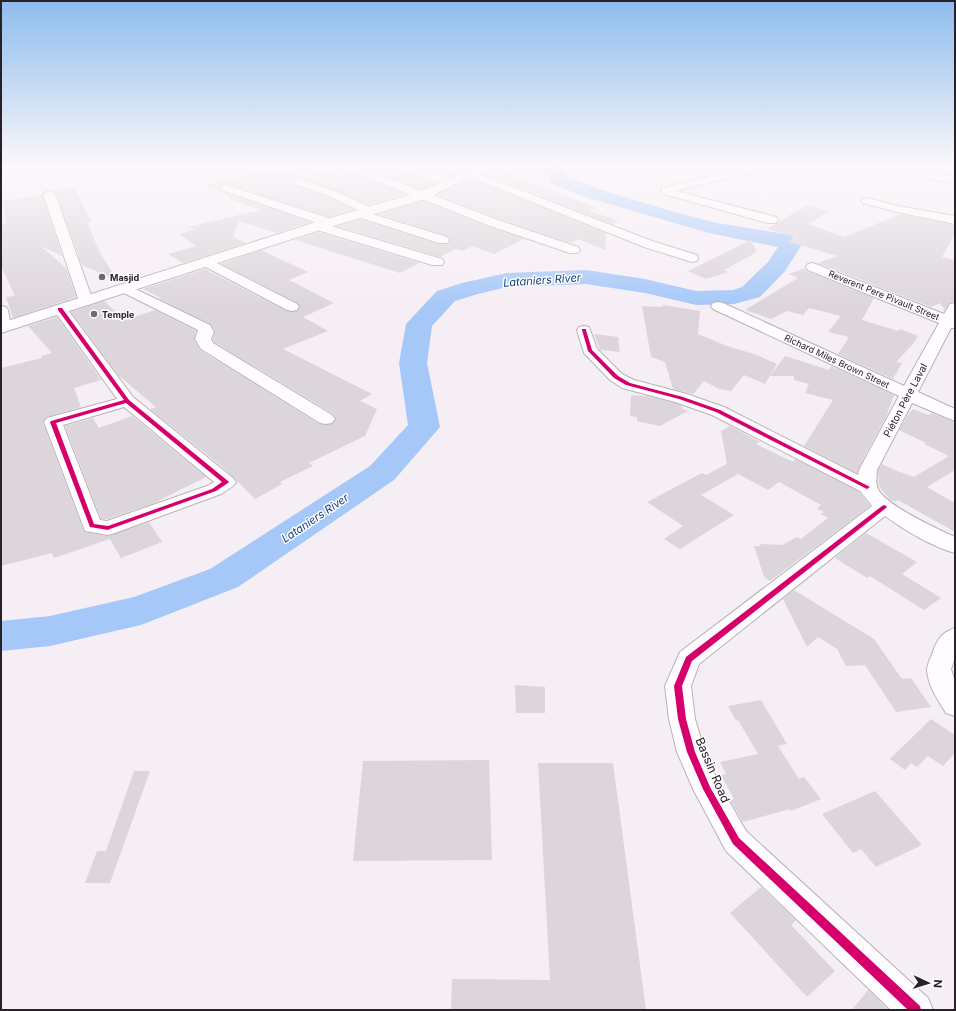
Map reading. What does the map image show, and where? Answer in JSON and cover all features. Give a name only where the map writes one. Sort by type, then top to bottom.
[{"type":"main road","points":[[2,328],[365,213]]},
{"type":"street","points":[[55,212],[86,301]]},
{"type":"street","points":[[290,212],[324,225],[437,262]]},
{"type":"street","points":[[467,212],[574,250]]},
{"type":"street","points":[[568,212],[648,244],[692,258]]},
{"type":"street","points":[[744,212],[772,220]]},
{"type":"street","points":[[914,212],[955,220]]},
{"type":"street","points":[[365,213],[443,240]]},
{"type":"street","points":[[207,262],[292,307]]},
{"type":"street","name":"Reverent Pere Pivault Street","points":[[813,267],[952,317]]},
{"type":"street","points":[[125,288],[205,328],[206,332],[203,339],[206,346],[326,419]]},
{"type":"street","name":"Richard Miles Brown Street","points":[[718,306],[955,416]]},
{"type":"street","points":[[60,309],[127,401],[226,482],[214,490],[108,528],[92,526],[53,422],[127,401]]},
{"type":"street","points":[[1,310],[2,328]]},
{"type":"street","name":"Piéton Père Laval","points":[[874,496],[868,470],[952,317]]},
{"type":"street","points":[[584,330],[590,350],[616,377],[622,381],[628,384],[681,398],[718,411],[874,496],[955,546]]},
{"type":"street","name":"Bassin Road","points":[[874,496],[689,659],[678,686],[682,719],[692,752],[707,788],[736,841],[916,1010]]},
{"type":"street","points":[[955,637],[948,644],[939,669],[945,690],[955,706]]},
{"type":"building","points":[[5,212],[48,212],[62,256],[41,246],[66,268],[76,297],[13,318],[6,297],[15,296],[1,266],[1,224],[6,223]]},
{"type":"building","points":[[63,212],[87,212],[91,221],[87,222],[100,253],[118,281],[82,265]]},
{"type":"building","points":[[251,212],[282,212],[310,222],[276,233],[239,221],[233,237],[246,243],[183,263],[168,254],[196,246],[179,234],[196,229],[188,227]]},
{"type":"building","points":[[314,212],[346,212],[329,217]]},
{"type":"building","points":[[384,212],[452,212],[524,239],[494,254],[472,246],[463,251],[455,249],[440,257],[337,226],[361,219],[439,244],[448,244],[450,239],[447,236],[378,214]]},
{"type":"building","points":[[481,212],[555,212],[606,233],[605,250],[579,239],[571,243]]},
{"type":"building","points":[[582,212],[594,212],[619,221],[612,224]]},
{"type":"building","points":[[795,212],[827,212],[808,224],[844,237],[901,214],[955,225],[955,234],[942,257],[955,260],[955,302],[949,303],[945,310],[940,303],[931,307],[818,263],[838,256],[788,242],[796,237],[767,229]]},
{"type":"building","points":[[319,232],[420,263],[400,273],[295,240]]},
{"type":"building","points":[[751,240],[757,252],[724,270],[729,272],[706,279],[688,271]]},
{"type":"building","points":[[261,250],[308,272],[289,280],[334,303],[303,317],[328,331],[283,349],[372,394],[360,401],[377,409],[365,436],[309,463],[313,466],[280,482],[282,484],[255,499],[224,468],[150,409],[156,407],[118,375],[71,312],[104,301],[125,320],[155,310],[196,331],[194,340],[200,350],[319,424],[332,424],[336,419],[333,414],[214,342],[213,339],[215,331],[211,324],[159,299],[161,298],[143,289],[205,269],[286,311],[297,311],[300,308],[298,303],[221,264]]},
{"type":"building","points":[[805,268],[807,271],[874,298],[862,320],[898,331],[900,329],[918,336],[913,344],[896,362],[902,363],[893,379],[838,354],[849,337],[828,332],[841,316],[809,308],[803,315],[787,311],[771,319],[745,310],[798,278],[789,274]]},
{"type":"building","points":[[663,305],[700,311],[698,334],[777,364],[765,384],[744,375],[731,391],[719,389],[704,381],[693,394],[673,389],[665,362],[651,357],[642,306],[663,307]]},
{"type":"building","points":[[57,317],[101,380],[74,388],[81,407],[47,417],[43,423],[84,532],[108,536],[149,522],[162,542],[121,558],[110,539],[54,558],[52,553],[1,566],[1,368],[42,358],[41,356],[52,353],[28,326]]},
{"type":"building","points":[[594,334],[618,337],[620,352],[600,350]]},
{"type":"building","points":[[785,356],[829,370],[831,366],[894,395],[886,417],[857,473],[804,446],[833,400],[805,393],[809,384],[794,380],[794,376],[770,376]]},
{"type":"building","points":[[631,395],[646,396],[675,403],[683,406],[681,408],[688,411],[660,426],[637,421],[637,417],[630,416]]},
{"type":"building","points":[[913,409],[928,415],[932,413],[955,422],[955,470],[927,487],[955,503],[955,532],[898,500],[895,502],[889,499],[879,486],[878,470],[882,464],[914,477],[949,456],[899,430]]},
{"type":"building","points":[[132,416],[206,477],[152,504],[107,519],[101,519],[65,426],[93,418],[99,428]]},
{"type":"building","points":[[730,426],[760,442],[756,444],[793,462],[795,459],[859,492],[870,506],[770,581],[764,577],[754,546],[761,546],[760,544],[782,545],[797,537],[801,539],[828,518],[821,514],[824,512],[817,509],[821,505],[779,482],[768,490],[738,474],[701,495],[734,515],[680,549],[664,539],[683,526],[647,502],[702,473],[706,475],[727,464],[721,431]]},
{"type":"building","points":[[866,533],[917,562],[902,574],[941,598],[924,610],[870,576],[867,578],[835,558]]},
{"type":"building","points":[[794,590],[874,639],[902,679],[911,678],[931,707],[896,712],[865,665],[846,666],[837,649],[818,637],[807,647],[783,599]]},
{"type":"building","points":[[515,685],[545,687],[545,713],[516,713]]},
{"type":"building","points":[[761,700],[787,744],[778,746],[799,779],[804,777],[821,799],[791,811],[790,809],[743,822],[730,800],[734,799],[721,775],[726,774],[720,762],[758,754],[728,706]]},
{"type":"building","points":[[931,719],[955,735],[955,753],[943,766],[928,756],[917,767],[911,763],[905,770],[890,759]]},
{"type":"building","points":[[489,760],[492,860],[353,861],[363,761]]},
{"type":"building","points":[[538,763],[613,763],[646,1010],[451,1010],[452,979],[550,980]]},
{"type":"building","points":[[134,771],[150,771],[110,883],[85,883],[97,851],[106,851]]},
{"type":"building","points":[[875,791],[922,845],[876,867],[861,849],[853,853],[822,814]]},
{"type":"building","points":[[761,887],[796,920],[791,925],[835,971],[807,997],[730,913]]},
{"type":"building","points":[[868,990],[889,1010],[852,1010]]},
{"type":"waterway","name":"Lataniers River","points":[[1,636],[50,631],[141,610],[224,578],[382,473],[424,427],[413,363],[419,324],[446,296],[471,288],[507,280],[586,277],[645,286],[696,298],[734,297],[751,292],[777,266],[790,246],[783,240],[716,229],[655,212]]},
{"type":"cycle path","points":[[60,309],[127,401],[226,482],[214,490],[108,528],[92,526],[53,422],[127,401]]},
{"type":"cycle path","points":[[584,330],[590,350],[616,377],[628,384],[681,398],[718,411],[867,487]]},
{"type":"cycle path","points":[[884,507],[689,659],[678,686],[682,719],[691,752],[707,789],[736,841],[916,1010]]},
{"type":"place","name":"Masjid","points":[[102,277]]},
{"type":"place","name":"Temple","points":[[94,314]]}]
